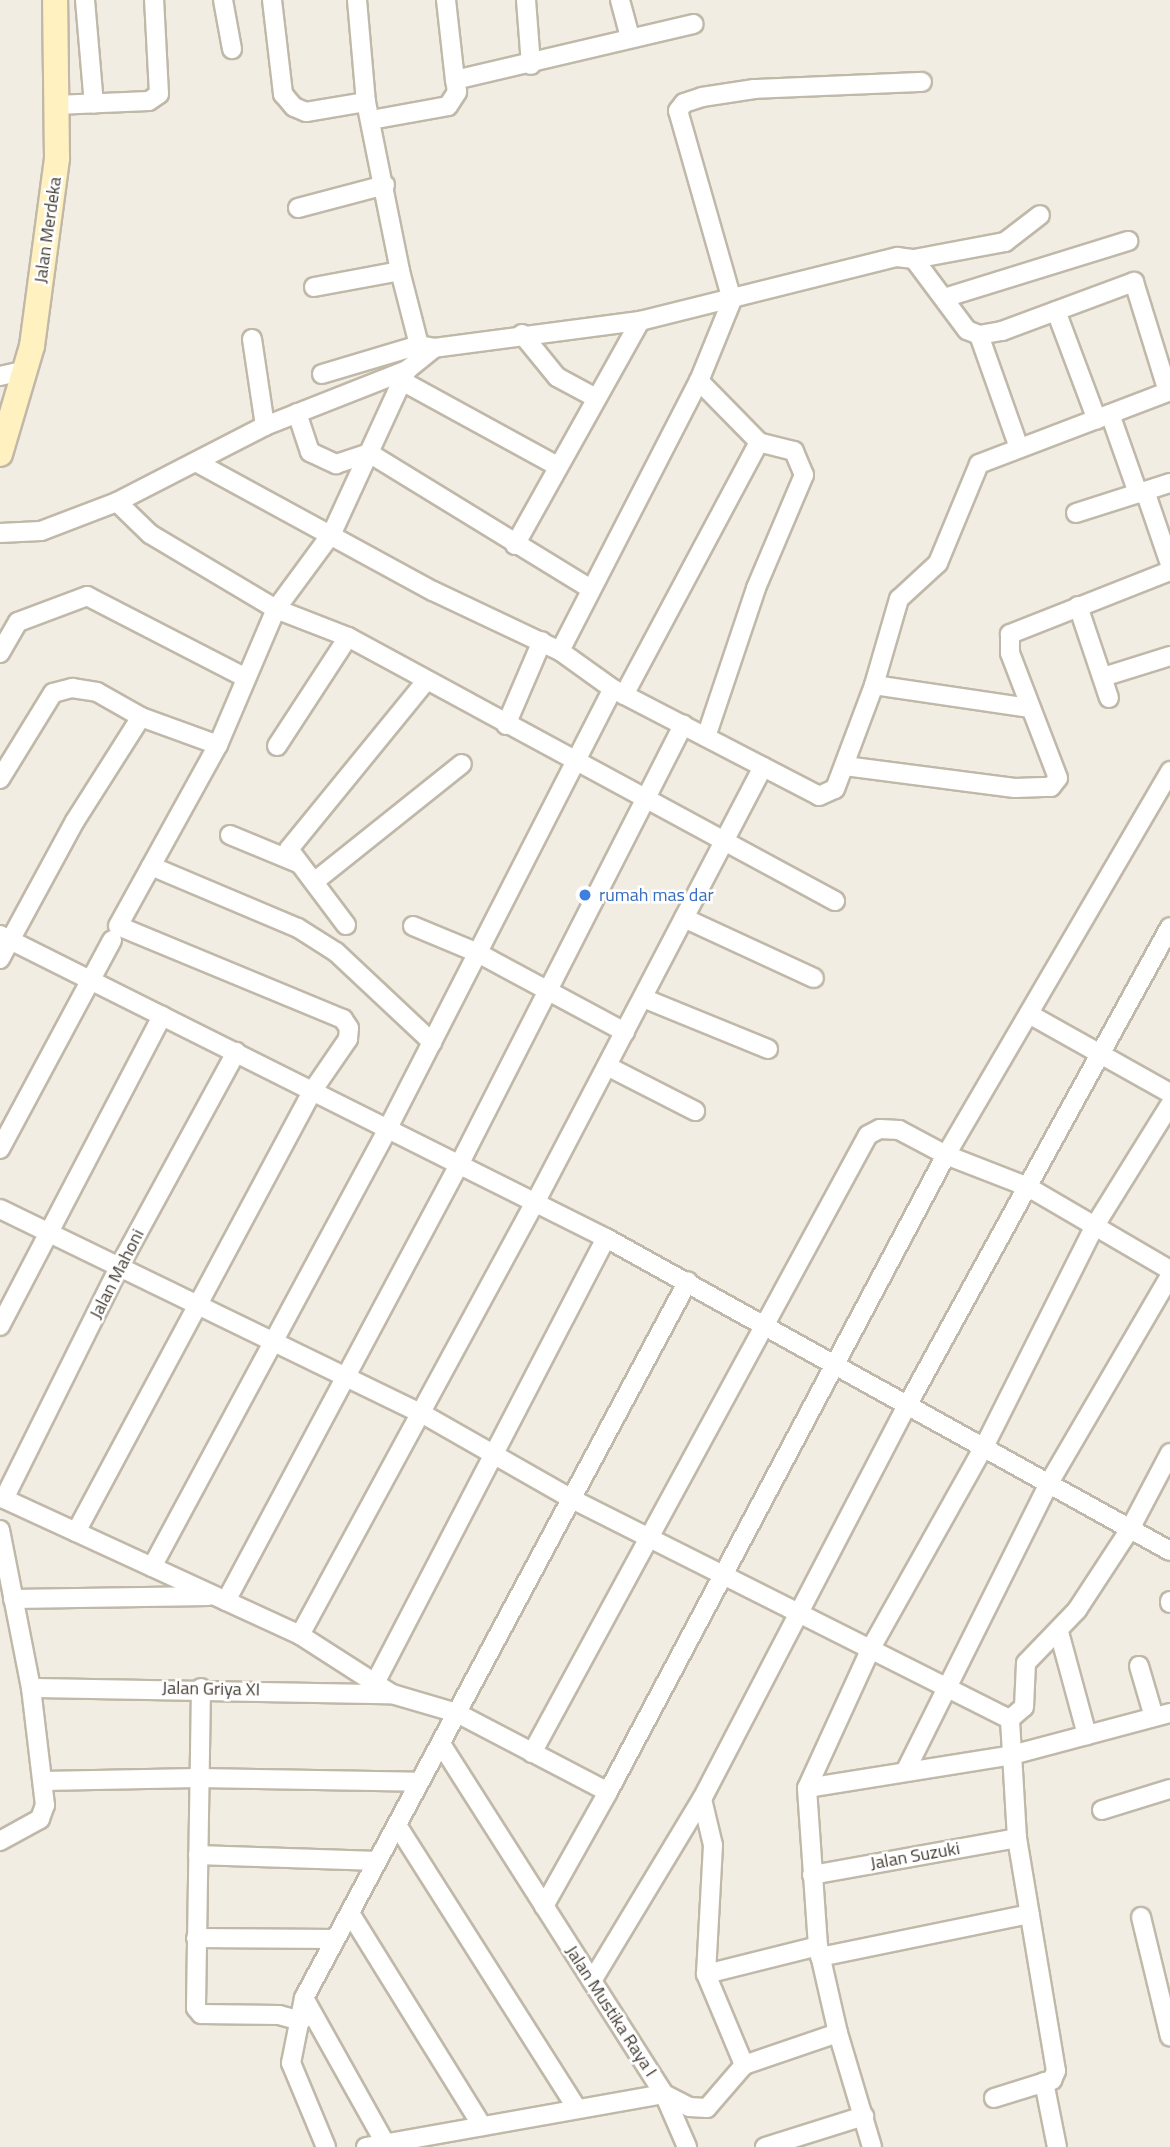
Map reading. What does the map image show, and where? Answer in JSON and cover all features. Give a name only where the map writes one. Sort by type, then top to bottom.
[{"type":"street","name":"Jalan Merdeka","points":[[0,454],[25,370],[57,158],[55,0]]},
{"type":"street","points":[[85,0],[94,104]]},
{"type":"street","points":[[56,105],[149,102],[159,94],[154,0]]},
{"type":"street","points":[[223,0],[232,49]]},
{"type":"street","points":[[272,0],[284,94],[294,107],[306,113],[366,102]]},
{"type":"street","points":[[357,0],[366,102],[385,185],[400,271],[427,346]]},
{"type":"street","points":[[371,120],[447,106],[457,92],[446,0]]},
{"type":"street","points":[[526,0],[531,65]]},
{"type":"street","points":[[620,0],[630,38]]},
{"type":"street","points":[[455,80],[531,65],[694,24]]},
{"type":"street","points":[[560,651],[589,588],[699,380],[732,300],[678,111],[684,103],[754,89],[922,82]]},
{"type":"street","points":[[298,208],[385,185]]},
{"type":"street","points":[[322,374],[427,346],[640,321],[897,257],[914,259],[1005,242],[1041,215]]},
{"type":"street","points":[[944,298],[1128,241]]},
{"type":"street","points":[[196,462],[332,533],[433,591],[542,641],[619,692],[819,796],[835,789],[845,766],[874,685],[899,599],[938,563],[974,470],[985,461],[1169,391],[1134,282],[1056,311],[979,335],[967,330],[914,259]]},
{"type":"street","points":[[314,287],[400,271]]},
{"type":"street","points":[[1056,311],[1103,417],[1142,492],[1170,564]]},
{"type":"street","points":[[515,545],[640,321]]},
{"type":"street","points":[[522,334],[557,377],[596,398]]},
{"type":"street","points":[[979,335],[1019,448]]},
{"type":"street","points":[[252,339],[265,426]]},
{"type":"street","points":[[76,1532],[313,1090],[348,1039],[349,1028],[343,1019],[118,926],[218,746],[276,609],[332,533],[404,376],[427,346]]},
{"type":"street","points":[[0,376],[25,370]]},
{"type":"street","points":[[0,533],[41,531],[117,502],[265,426],[404,376],[557,466]]},
{"type":"street","points":[[699,380],[759,442],[794,452],[804,475],[756,588],[706,737]]},
{"type":"street","points":[[297,413],[310,452],[336,464],[369,453]]},
{"type":"street","points":[[152,1567],[388,1128],[575,764],[619,692],[759,442]]},
{"type":"street","points":[[369,453],[589,588]]},
{"type":"street","points":[[1076,513],[1170,483]]},
{"type":"street","points":[[117,502],[150,534],[276,609],[348,637],[575,764],[835,901]]},
{"type":"street","points":[[845,766],[1016,788],[1051,787],[1058,778],[1010,653],[1010,634],[1170,571]]},
{"type":"street","points":[[0,653],[18,622],[87,596],[246,678]]},
{"type":"street","points":[[1078,606],[1109,698]]},
{"type":"street","points":[[277,746],[348,637]]},
{"type":"street","points":[[506,725],[542,641]]},
{"type":"street","points":[[1103,677],[1170,656]]},
{"type":"street","points":[[346,925],[289,849],[426,681]]},
{"type":"street","points":[[874,685],[1030,708]]},
{"type":"street","points":[[0,779],[54,693],[72,688],[97,692],[141,717],[218,746]]},
{"type":"street","points":[[0,959],[5,938],[141,717]]},
{"type":"street","points":[[220,1598],[347,1378],[460,1163],[682,725]]},
{"type":"street","points":[[314,882],[462,764]]},
{"type":"street","points":[[300,1635],[536,1201],[763,766]]},
{"type":"street","points":[[544,1906],[608,1792],[946,1155],[1170,771]]},
{"type":"street","points":[[230,835],[300,864]]},
{"type":"street","points":[[151,866],[298,928],[336,952],[432,1042]]},
{"type":"street","points":[[684,918],[814,978]]},
{"type":"street","points":[[413,926],[478,953],[625,1032]]},
{"type":"street","points":[[592,1981],[702,1799],[908,1404],[1170,927]]},
{"type":"street","points":[[5,938],[536,1201],[688,1281],[1170,1551]]},
{"type":"street","points":[[0,1149],[88,979],[112,940]]},
{"type":"street","points":[[643,998],[768,1049]]},
{"type":"street","points":[[1029,1014],[1170,1093]]},
{"type":"street","points":[[0,1326],[5,1306],[162,1016]]},
{"type":"street","name":"Jalan Mahoni","points":[[2,1498],[119,1267],[236,1052]]},
{"type":"street","points":[[607,1066],[695,1111]]},
{"type":"street","points":[[872,2147],[838,2033],[819,1952],[807,1788],[871,1648],[984,1447],[1094,1227],[1170,1105]]},
{"type":"street","points":[[532,1753],[762,1323],[868,1135],[880,1129],[899,1130],[946,1155],[1028,1187],[1170,1270]]},
{"type":"street","points":[[5,1214],[421,1413],[572,1499],[1010,1718]]},
{"type":"street","points":[[375,1683],[606,1238]]},
{"type":"street","points":[[905,1772],[945,1686],[1049,1483],[1170,1276]]},
{"type":"street","points":[[315,2147],[284,2067],[283,2049],[335,1939],[688,1281]]},
{"type":"street","points":[[1010,1718],[1024,1707],[1026,1663],[1059,1632],[1130,1529],[1170,1453]]},
{"type":"street","points":[[2,1498],[300,1635],[392,1694],[457,1713],[608,1792]]},
{"type":"street","points":[[0,1530],[30,1688],[43,1782],[44,1814],[0,1841]]},
{"type":"street","points":[[13,1599],[220,1598]]},
{"type":"street","points":[[1059,1632],[1087,1735]]},
{"type":"street","points":[[807,1788],[1012,1755],[1162,1715],[1139,1666]]},
{"type":"street","name":"Jalan Griya XI","points":[[30,1688],[201,1688],[392,1694]]},
{"type":"street","points":[[201,1688],[197,2011],[299,2012]]},
{"type":"street","points":[[994,2098],[1052,2080],[1055,2071],[1017,1838],[1010,1718]]},
{"type":"street","name":"Jalan Mustika Raya I","points":[[366,2147],[664,2094],[441,1744]]},
{"type":"street","points":[[43,1782],[198,1778],[419,1782]]},
{"type":"street","points":[[1102,1811],[1170,1789]]},
{"type":"street","points":[[702,1799],[713,1844],[706,1974],[744,2064]]},
{"type":"street","points":[[397,1825],[577,2109]]},
{"type":"street","name":"Jalan Suzuki","points":[[812,1875],[1017,1838]]},
{"type":"street","points":[[198,1855],[377,1861]]},
{"type":"street","points":[[350,1913],[481,2126]]},
{"type":"street","points":[[706,1974],[1030,1914]]},
{"type":"street","points":[[1141,1917],[1170,2038]]},
{"type":"street","points":[[196,1938],[335,1939]]},
{"type":"street","points":[[299,2012],[385,2143]]},
{"type":"street","points":[[299,2012],[291,2063],[326,2147]]},
{"type":"street","points":[[664,2094],[690,2107],[707,2108],[744,2064],[838,2033]]},
{"type":"street","points":[[1044,2082],[1058,2147]]},
{"type":"street","points":[[664,2094],[687,2147]]},
{"type":"street","points":[[765,2147],[864,2116]]},
{"type":"place","name":"rumah mas dar","points":[[585,895]]}]
